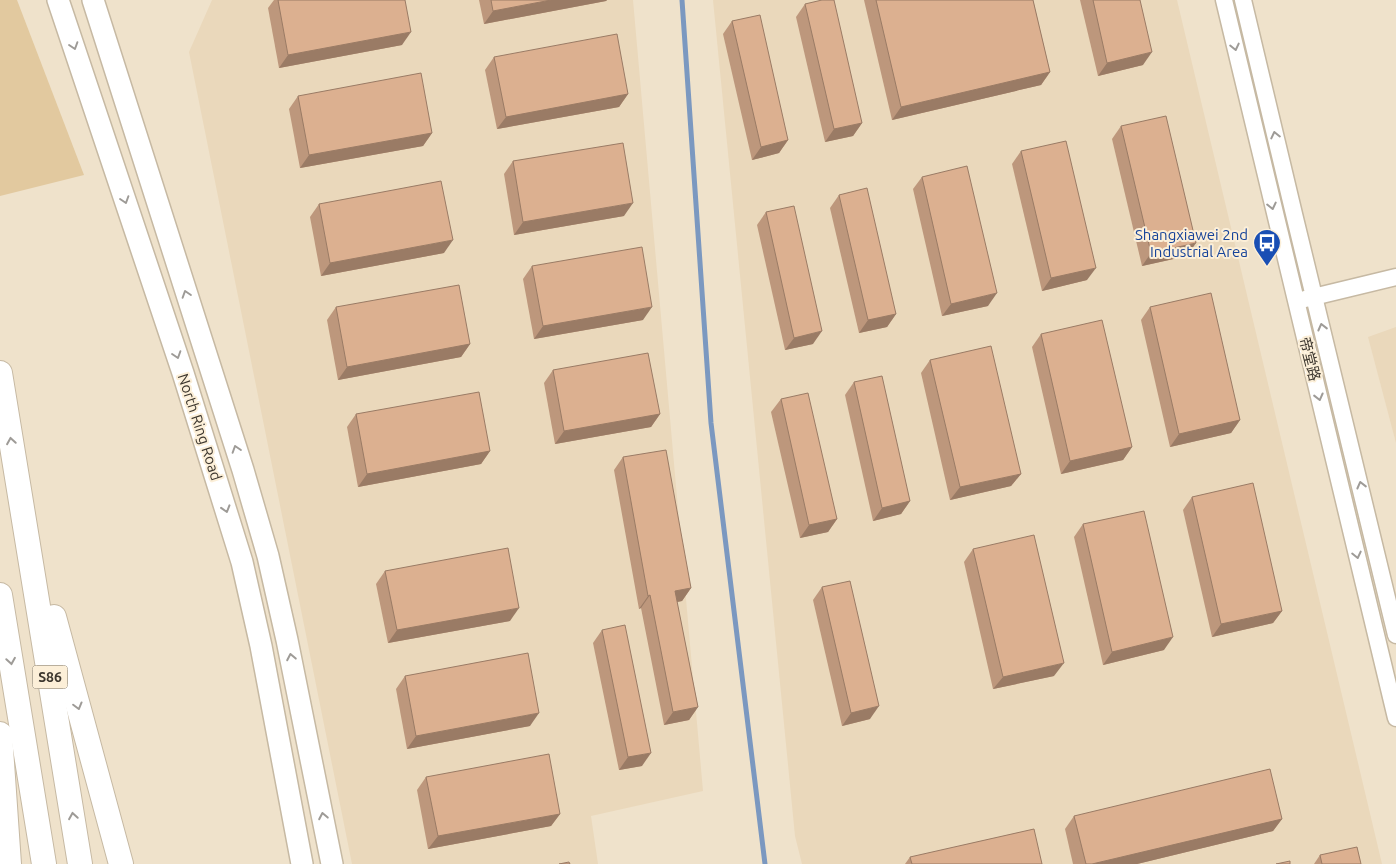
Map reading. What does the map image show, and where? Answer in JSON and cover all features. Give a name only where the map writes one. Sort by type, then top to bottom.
[{"type":"highway","name":"S86","points":[[0,372],[80,864]]},
{"type":"highway","points":[[19,490],[120,864]]},
{"type":"highway","name":"S86","points":[[0,595],[44,864]]},
{"type":"highway","points":[[0,734],[9,864]]},
{"type":"main road","name":"North Ring Road","points":[[58,0],[194,408],[242,562],[261,646],[302,864]]},
{"type":"main road","name":"North Ring Road","points":[[93,0],[243,470],[268,556],[332,864]]},
{"type":"street","name":"帝堂路","points":[[1224,0],[1396,718]]},
{"type":"street","name":"帝堂路","points":[[1243,0],[1396,635]]},
{"type":"street","points":[[1295,301],[1396,277]]},
{"type":"shaded area","points":[[0,0],[17,0],[84,175],[0,196]]},
{"type":"shaded area","points":[[212,0],[633,0],[703,791],[591,816],[598,864],[352,864],[189,52]]},
{"type":"shaded area","name":"Shangxiawei 2nd Industrial Area","points":[[713,0],[1177,0],[1382,864],[802,864],[795,836]]},
{"type":"shaded area","points":[[1396,327],[1396,443],[1368,337]]},
{"type":"building","points":[[278,0],[405,0],[411,32],[288,55]]},
{"type":"building","points":[[491,0],[551,0],[493,11]]},
{"type":"building","points":[[822,0],[834,0],[862,123],[834,129],[805,4]]},
{"type":"building","points":[[876,0],[1033,0],[1050,72],[901,107]]},
{"type":"building","points":[[1093,0],[1140,0],[1152,52],[1107,63]]},
{"type":"building","points":[[760,15],[788,140],[761,147],[732,21]]},
{"type":"building","points":[[617,34],[628,94],[506,117],[494,57]]},
{"type":"building","points":[[421,73],[432,133],[309,155],[298,96]]},
{"type":"building","points":[[1166,116],[1196,243],[1151,253],[1121,126]]},
{"type":"building","points":[[1066,141],[1096,268],[1051,278],[1021,151]]},
{"type":"building","points":[[623,143],[633,203],[523,222],[513,161]]},
{"type":"building","points":[[967,166],[997,293],[951,304],[922,177]]},
{"type":"building","points":[[441,181],[453,240],[330,263],[319,204]]},
{"type":"building","points":[[867,188],[896,314],[868,320],[839,195]]},
{"type":"building","points":[[794,206],[822,331],[794,338],[766,212]]},
{"type":"building","points":[[642,247],[652,307],[543,326],[532,266]]},
{"type":"building","points":[[459,285],[470,344],[347,367],[336,307]]},
{"type":"building","points":[[1211,293],[1240,420],[1179,434],[1150,307]]},
{"type":"building","points":[[1102,320],[1132,447],[1070,461],[1041,334]]},
{"type":"building","points":[[991,346],[1021,474],[960,487],[930,360]]},
{"type":"building","points":[[648,353],[660,414],[564,431],[553,370]]},
{"type":"building","points":[[882,376],[910,501],[882,508],[854,382]]},
{"type":"building","points":[[479,392],[490,451],[367,474],[356,414]]},
{"type":"building","points":[[808,393],[837,519],[809,525],[781,399]]},
{"type":"building","points":[[666,450],[691,588],[675,591],[698,707],[673,712],[650,595],[648,596],[623,457]]},
{"type":"building","points":[[1253,483],[1282,611],[1221,624],[1192,497]]},
{"type":"building","points":[[1144,511],[1173,637],[1112,652],[1083,524]]},
{"type":"building","points":[[1034,535],[1064,663],[1003,677],[973,549]]},
{"type":"building","points":[[508,548],[519,608],[397,630],[385,571]]},
{"type":"building","points":[[850,581],[879,706],[851,713],[822,587]]},
{"type":"building","points":[[625,625],[651,753],[628,757],[602,630]]},
{"type":"building","points":[[528,653],[539,713],[416,736],[405,676]]},
{"type":"building","points":[[549,754],[560,814],[438,836],[426,777]]},
{"type":"building","points":[[1270,769],[1282,819],[1086,864],[1074,816]]},
{"type":"building","points":[[1034,829],[1042,864],[912,864],[910,857]]},
{"type":"building","points":[[1357,847],[1361,864],[1322,864],[1320,855]]},
{"type":"building","points":[[1290,861],[1290,864],[1276,864]]},
{"type":"waterway","points":[[682,0],[711,423],[765,864]]},
{"type":"place","name":"Shangxiawei 2nd Industrial Area","points":[[1267,267]]}]
